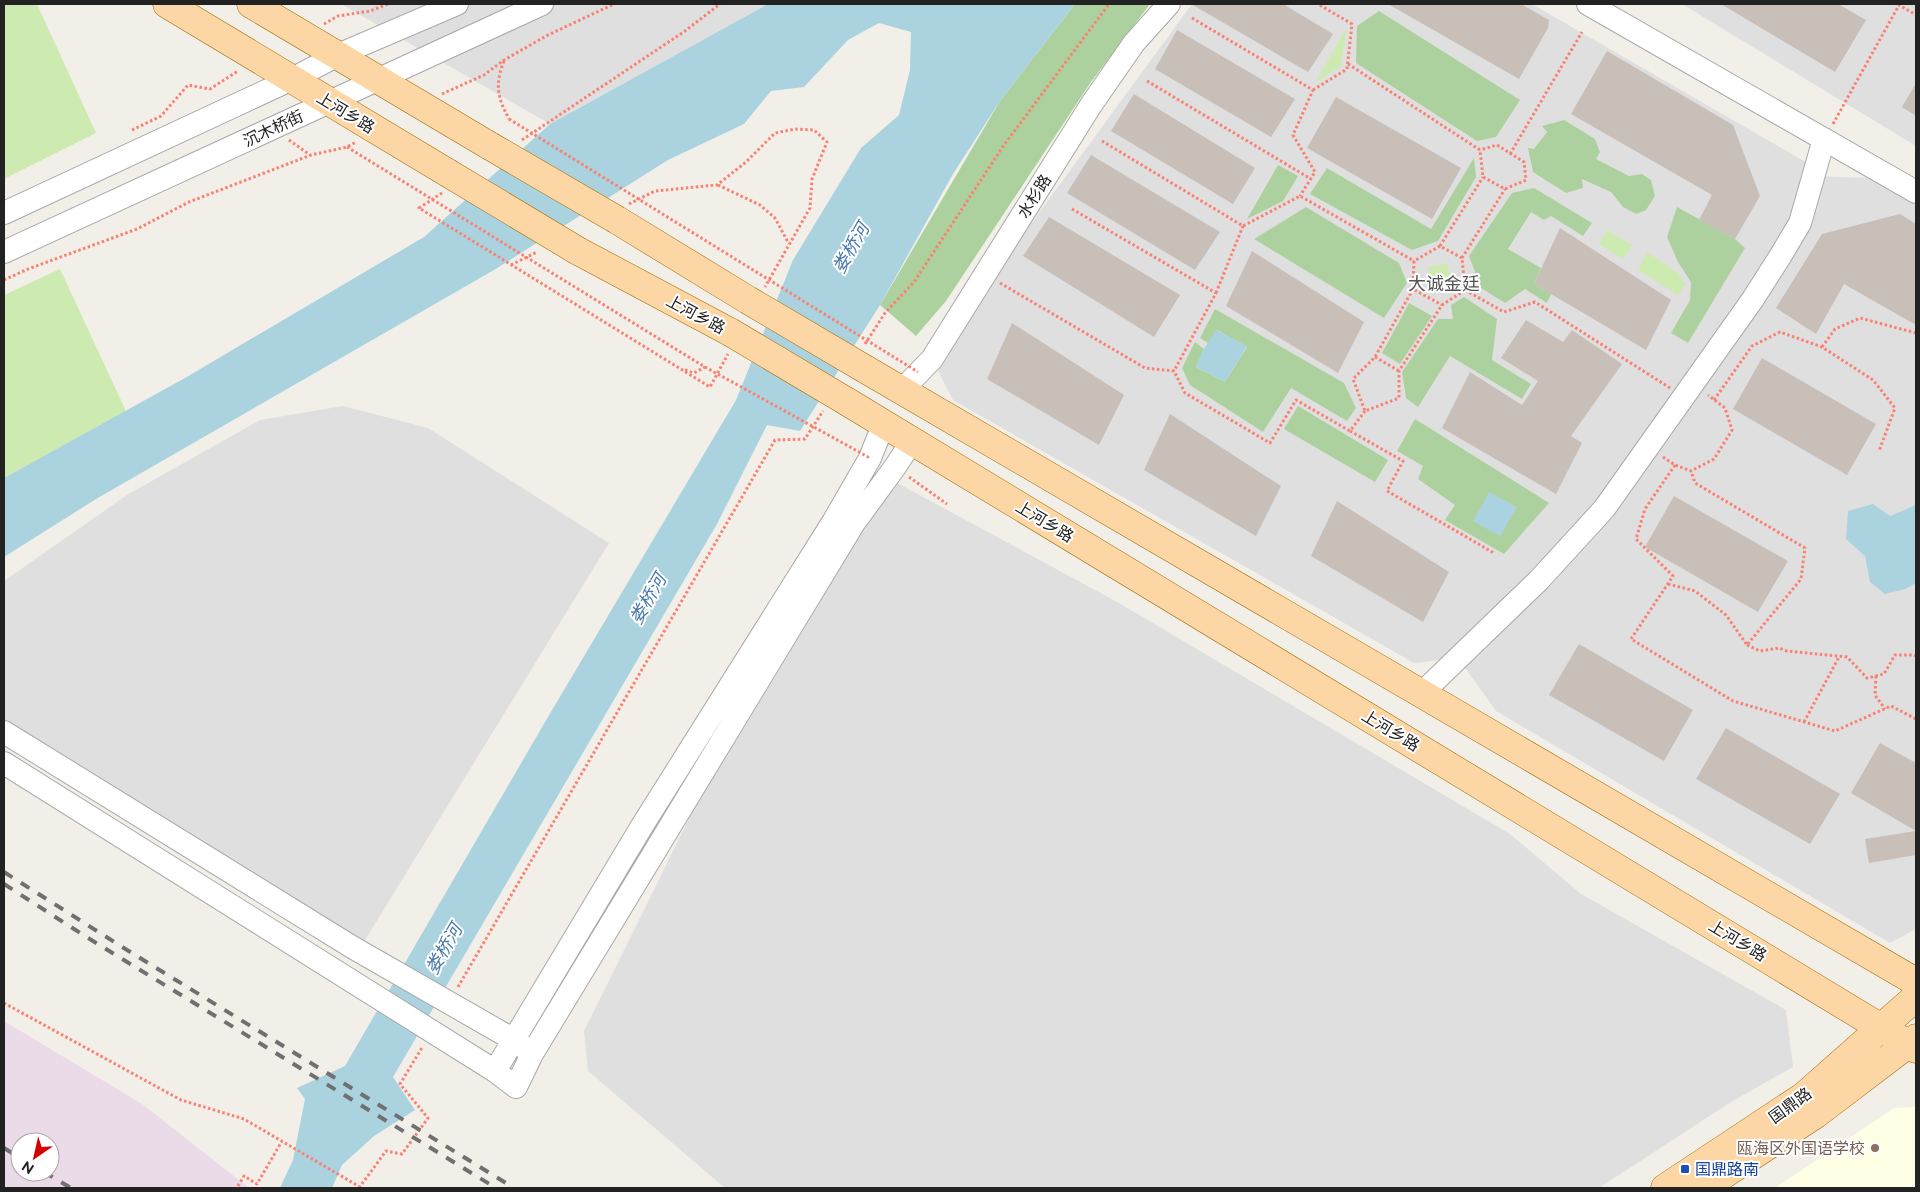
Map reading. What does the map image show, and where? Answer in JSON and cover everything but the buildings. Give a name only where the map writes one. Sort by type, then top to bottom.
[{"type":"main road","name":"上河乡路","points":[[167,4],[377,131],[446,182],[578,251],[729,342],[836,403],[884,423],[1882,1028],[1914,1044]]},
{"type":"main road","points":[[251,4],[490,146],[619,214],[755,296],[864,358],[910,381],[1422,693],[1916,982]]},
{"type":"main road","name":"国鼎路","points":[[1665,1188],[1804,1096],[1916,996]]},
{"type":"main road","name":"国鼎路","points":[[1703,1188],[1816,1114],[1914,1044]]},
{"type":"street","points":[[4,212],[292,79],[338,55],[456,4]]},
{"type":"street","name":"沉木桥街","points":[[4,252],[542,4]]},
{"type":"street","name":"水杉路","points":[[910,381],[932,359],[1091,105],[1134,43],[1169,4]]},
{"type":"street","points":[[1588,4],[1916,192]]},
{"type":"street","points":[[1422,693],[1538,580],[1604,509],[1753,299],[1800,223],[1824,140]]},
{"type":"street","points":[[495,1071],[642,826],[833,522],[870,458],[884,423]]},
{"type":"street","points":[[4,763],[516,1086],[532,1054],[854,523],[912,441]]},
{"type":"street","points":[[4,732],[352,947],[514,1040],[532,1054]]},
{"type":"path","points":[[305,36],[338,16],[370,11],[388,4]]},
{"type":"path","points":[[420,104],[484,76],[504,60],[548,35],[614,4]]},
{"type":"path","points":[[519,142],[686,31],[720,4]]},
{"type":"path","points":[[864,358],[885,313],[914,282],[1004,145],[1109,4]]},
{"type":"path","points":[[1174,371],[1216,293],[1243,226],[1300,196],[1315,172],[1293,136],[1313,90],[1347,69],[1352,24],[1318,4]]},
{"type":"path","points":[[1824,140],[1899,4],[1916,15]]},
{"type":"path","points":[[1192,18],[1313,90]]},
{"type":"path","points":[[1510,154],[1582,32]]},
{"type":"path","points":[[126,134],[161,116],[188,85],[210,89],[258,59]]},
{"type":"path","points":[[504,60],[498,76],[500,102],[509,119],[910,381]]},
{"type":"path","points":[[1348,64],[1480,150],[1497,145],[1524,162],[1526,180],[1505,189],[1462,258],[1465,290]]},
{"type":"path","points":[[1146,81],[1311,179]]},
{"type":"path","points":[[717,185],[746,162],[775,133],[795,129],[814,130],[827,142],[812,179],[810,208],[755,296]]},
{"type":"path","points":[[4,280],[28,269],[137,229],[190,202],[302,158],[347,148],[377,131]]},
{"type":"path","points":[[1102,141],[1243,226]]},
{"type":"path","points":[[347,148],[705,366],[870,458]]},
{"type":"path","points":[[1414,261],[1440,246],[1483,177],[1480,150]]},
{"type":"path","points":[[1483,177],[1505,189]]},
{"type":"path","points":[[446,182],[419,208],[710,387],[729,342]]},
{"type":"path","points":[[619,214],[655,190],[717,185],[760,205],[774,218],[789,244]]},
{"type":"path","points":[[1300,196],[1414,261]]},
{"type":"path","points":[[1072,209],[1216,293]]},
{"type":"path","points":[[1440,246],[1462,258]]},
{"type":"path","points":[[511,265],[545,248]]},
{"type":"path","points":[[1365,411],[1353,379],[1376,357],[1413,289],[1414,261]]},
{"type":"path","points":[[985,274],[1144,368],[1174,371]]},
{"type":"path","points":[[1413,289],[1442,305]]},
{"type":"path","points":[[1465,290],[1504,312],[1535,302],[1687,391],[1714,400],[1725,408],[1732,430],[1714,459],[1691,471],[1675,465],[1647,448]]},
{"type":"path","points":[[1350,431],[1365,411],[1399,398],[1399,371],[1442,305],[1465,290]]},
{"type":"path","points":[[1822,347],[1835,329],[1860,318],[1916,333]]},
{"type":"path","points":[[1714,400],[1752,346],[1780,332],[1822,347],[1873,380],[1895,408],[1880,451]]},
{"type":"path","points":[[1376,357],[1399,371]]},
{"type":"path","points":[[677,368],[694,373],[705,366]]},
{"type":"path","points":[[1174,371],[1185,393],[1270,443],[1296,400],[1403,461],[1387,491],[1494,554]]},
{"type":"path","points":[[455,992],[775,440],[805,440],[836,403]]},
{"type":"path","points":[[1675,465],[1645,509],[1636,539],[1673,576],[1631,639],[1733,701],[1835,731],[1891,706],[1916,719]]},
{"type":"path","points":[[1691,471],[1695,483],[1805,548],[1802,579],[1747,645]]},
{"type":"path","points":[[1668,584],[1695,591],[1726,615],[1747,645],[1760,651],[1779,648],[1787,651],[1846,657],[1867,678],[1884,674],[1896,655],[1916,656]]},
{"type":"path","points":[[1804,722],[1839,657]]},
{"type":"path","points":[[1876,676],[1875,695],[1885,709]]},
{"type":"path","points":[[4,1003],[181,1100],[244,1119],[359,1188],[386,1151],[402,1154],[428,1118],[400,1084],[425,1043]]},
{"type":"path","points":[[238,1186],[244,1176],[258,1184],[282,1141]]},
{"type":"shaded area","points":[[341,4],[768,4],[550,124]]},
{"type":"shaded area","name":"大诚金廷","points":[[1192,4],[1532,4],[1816,168],[1813,176],[1867,178],[1916,206],[1916,929],[1890,943],[1496,711],[1458,658],[1414,663],[953,400],[932,359]]},
{"type":"shaded area","points":[[1682,4],[1916,4],[1916,146]]},
{"type":"shaded area","points":[[343,406],[428,428],[609,543],[362,945],[4,724],[4,581],[127,495],[260,420]]},
{"type":"shaded area","points":[[864,465],[1119,603],[1510,834],[1581,894],[1786,1010],[1793,1067],[1731,1102],[1599,1188],[725,1188],[588,1071],[584,1031]]},
{"type":"shaded area","points":[[4,1021],[142,1104],[249,1188],[4,1188]]},
{"type":"shaded area","name":"瓯海区外国语学校","points":[[1916,1107],[1916,1188],[1775,1188],[1894,1108]]},
{"type":"green space","points":[[4,4],[37,4],[96,133],[4,179]]},
{"type":"green space","points":[[1075,4],[1150,4],[1091,82],[946,301],[916,336],[880,305],[1000,101]]},
{"type":"green space","points":[[1379,11],[1520,100],[1496,137],[1477,141],[1356,63],[1357,26]]},
{"type":"green space","points":[[1347,27],[1341,66],[1315,83]]},
{"type":"green space","points":[[1564,120],[1595,139],[1600,152],[1596,159],[1629,176],[1642,174],[1651,180],[1655,196],[1646,210],[1636,214],[1623,207],[1611,192],[1582,179],[1583,188],[1566,193],[1533,172],[1528,148],[1534,149],[1547,132],[1542,126]]},
{"type":"green space","points":[[1474,158],[1476,177],[1438,241],[1412,250],[1310,194],[1327,168],[1431,229]]},
{"type":"green space","points":[[1278,165],[1298,176],[1283,201],[1247,219]]},
{"type":"green space","points":[[1534,188],[1592,223],[1583,236],[1551,216],[1544,220],[1531,212],[1508,249],[1541,268],[1534,284],[1551,294],[1547,303],[1525,289],[1505,303],[1481,288],[1469,256],[1512,193]]},
{"type":"green space","points":[[1306,207],[1399,263],[1407,283],[1384,318],[1254,239]]},
{"type":"green space","points":[[1677,207],[1735,239],[1745,248],[1688,343],[1671,333],[1690,300],[1691,282],[1678,262],[1667,237]]},
{"type":"green space","points":[[1607,230],[1632,245],[1623,259],[1599,244]]},
{"type":"green space","points":[[1647,252],[1678,273],[1685,284],[1678,295],[1638,270]]},
{"type":"green space","points":[[1447,263],[1451,282],[1431,288],[1428,267]]},
{"type":"green space","points":[[60,269],[126,411],[4,478],[4,295]]},
{"type":"green space","points":[[1464,297],[1497,319],[1492,360],[1531,384],[1522,399],[1450,356],[1418,407],[1406,398],[1402,372],[1438,319],[1453,319],[1451,305]]},
{"type":"green space","points":[[1409,303],[1432,316],[1400,364],[1382,353]]},
{"type":"green space","points":[[1215,309],[1344,383],[1356,408],[1347,421],[1291,388],[1263,432],[1190,385],[1182,368],[1195,342],[1204,349],[1196,367],[1225,382],[1247,347],[1217,330],[1208,343],[1200,338]]},
{"type":"green space","points":[[1298,406],[1388,460],[1375,482],[1284,429]]},
{"type":"green space","points":[[1415,419],[1549,503],[1504,554],[1445,520],[1455,505],[1418,479],[1423,466],[1397,451]]},
{"type":"water","name":"娄桥河","points":[[768,4],[1075,4],[1000,101],[953,174],[880,305],[800,431],[767,425],[717,524],[393,1077],[415,1110],[374,1136],[342,1165],[332,1188],[280,1188],[293,1160],[305,1099],[297,1088],[345,1066],[545,722],[736,400],[793,260],[861,148],[899,115],[910,70],[911,32],[879,23],[848,40],[804,87],[771,91],[744,124],[668,160],[494,270],[96,499],[4,557],[4,478],[185,378],[424,237],[550,124]]},
{"type":"water","points":[[1216,330],[1247,346],[1225,382],[1196,367],[1204,349]]},
{"type":"water","points":[[1489,492],[1517,507],[1500,536],[1473,521]]},
{"type":"water","points":[[1873,504],[1890,516],[1916,505],[1916,583],[1905,589],[1885,594],[1870,582],[1865,556],[1846,539],[1848,511]]},
{"type":"railway","points":[[4,872],[514,1188]]},
{"type":"railway","points":[[4,884],[88,938],[496,1188]]},
{"type":"railway","points":[[4,1148],[10,1152]]},
{"type":"railway","points":[[60,1181],[71,1188]]},
{"type":"place","name":"瓯海区外国语学校","points":[[1875,1148]]},
{"type":"place","name":"国鼎路南","points":[[1685,1169]]},
{"type":"district","name":"大诚金廷","points":[[1444,284]]}]
